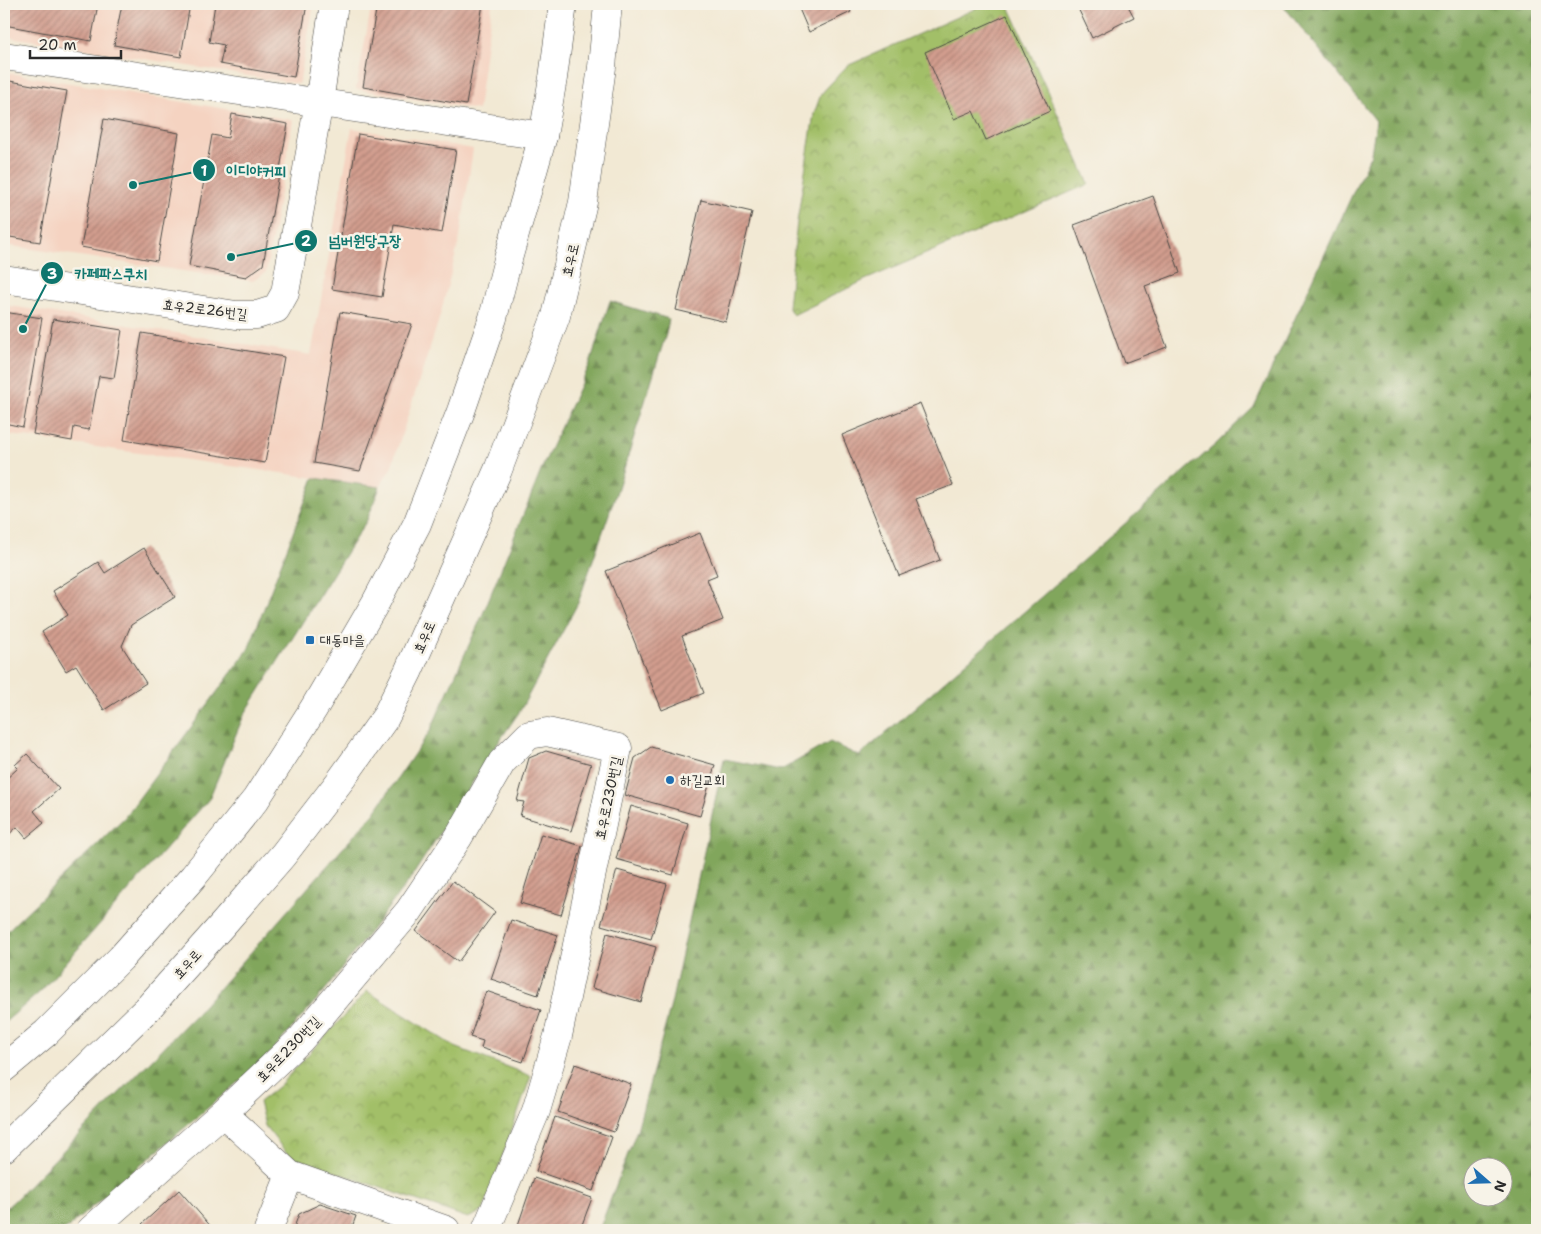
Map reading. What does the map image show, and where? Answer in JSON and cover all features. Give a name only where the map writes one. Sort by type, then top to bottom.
[{"type":"street","name":"효우2로26번길","points":[[4,279],[236,315],[257,315],[276,309],[286,293],[334,4]]},
{"type":"street","points":[[4,1068],[46,1033],[107,972],[194,877],[256,799],[348,652],[417,524],[461,411],[493,318],[543,136],[555,70],[563,4]]},
{"type":"street","name":"효우로","points":[[4,1148],[148,1008],[224,923],[283,855],[340,781],[385,718],[412,663],[498,470],[556,316],[583,202],[602,67],[608,4]]},
{"type":"street","points":[[4,56],[543,136]]},
{"type":"street","name":"효우로230번길","points":[[90,1230],[223,1113],[301,1039],[409,911],[458,838],[502,762],[529,735],[547,732],[618,748],[558,1036],[536,1111],[486,1230]]},
{"type":"street","points":[[223,1113],[290,1175],[446,1230]]},
{"type":"street","points":[[268,1230],[290,1175]]},
{"type":"shaded area","points":[[4,4],[314,4],[299,84],[4,36]]},
{"type":"shaded area","points":[[372,4],[492,4],[478,110],[356,89]]},
{"type":"shaded area","points":[[4,72],[293,120],[266,272],[253,281],[4,245]]},
{"type":"shaded area","points":[[352,128],[473,149],[460,237],[440,316],[391,468],[380,487],[4,434],[4,305],[311,355]]},
{"type":"green space","points":[[986,4],[1008,4],[1089,184],[865,280],[793,315],[788,307],[797,222],[814,114],[821,94],[847,66]]},
{"type":"green space","points":[[1282,4],[1537,4],[1537,1230],[599,1230],[637,1130],[671,1005],[724,759],[781,770],[830,742],[859,756],[1215,445],[1254,407],[1371,154],[1376,121]]},
{"type":"green space","points":[[610,301],[669,319],[666,334],[617,491],[578,603],[520,711],[411,878],[326,989],[265,1059],[65,1230],[4,1230],[4,1210],[198,1012],[374,813],[430,731],[482,616],[545,461],[589,366]]},
{"type":"green space","points":[[314,478],[380,487],[367,520],[244,715],[209,799],[41,991],[4,1023],[4,934],[125,817],[248,650]]},
{"type":"green space","points":[[367,991],[455,1047],[531,1076],[483,1211],[468,1218],[289,1156],[265,1126],[259,1102],[279,1086]]},
{"type":"building","points":[[6,4],[98,4],[91,41],[4,25]]},
{"type":"building","points":[[122,4],[190,4],[181,57],[114,45]]},
{"type":"building","points":[[215,4],[307,4],[294,77],[220,64],[224,45],[209,42]]},
{"type":"building","points":[[377,4],[483,4],[466,105],[363,87]]},
{"type":"building","points":[[797,4],[847,4],[851,12],[809,32]]},
{"type":"building","points":[[1076,4],[1127,4],[1134,17],[1092,38]]},
{"type":"building","points":[[1007,15],[1050,111],[986,140],[973,111],[954,119],[925,52]]},
{"type":"building","points":[[4,80],[67,91],[40,242],[4,236]]},
{"type":"building","points":[[232,114],[288,124],[263,265],[246,277],[189,266],[212,135],[228,138]]},
{"type":"building","points":[[104,119],[179,133],[157,261],[81,247]]},
{"type":"building","points":[[358,134],[456,150],[442,233],[394,224],[382,297],[332,289]]},
{"type":"building","points":[[1153,196],[1180,273],[1145,286],[1167,347],[1124,363],[1074,225]]},
{"type":"building","points":[[701,200],[752,212],[726,322],[676,310]]},
{"type":"building","points":[[4,312],[42,318],[23,427],[4,423]]},
{"type":"building","points":[[340,312],[412,324],[360,471],[314,463]]},
{"type":"building","points":[[53,319],[122,330],[114,378],[99,376],[89,430],[74,427],[72,441],[33,434]]},
{"type":"building","points":[[142,333],[284,357],[265,463],[124,440]]},
{"type":"building","points":[[920,403],[953,485],[916,499],[940,560],[899,576],[842,435]]},
{"type":"building","points":[[700,533],[717,575],[707,579],[723,620],[682,636],[704,693],[662,710],[606,571]]},
{"type":"building","points":[[144,548],[175,597],[131,625],[122,646],[146,683],[104,710],[76,665],[66,671],[42,632],[68,615],[53,591],[98,562],[105,573]]},
{"type":"building","name":"하길교회","points":[[651,747],[715,765],[700,816],[625,795],[635,758]]},
{"type":"building","points":[[546,751],[591,764],[571,831],[520,816],[524,802],[517,801],[529,758]]},
{"type":"building","points":[[27,754],[59,789],[34,811],[44,823],[26,838],[17,827],[4,839],[4,781],[18,768],[15,765]]},
{"type":"building","points":[[631,806],[688,823],[673,875],[616,859]]},
{"type":"building","points":[[541,834],[582,846],[561,915],[520,903]]},
{"type":"building","points":[[617,870],[667,884],[651,939],[601,925]]},
{"type":"building","points":[[453,881],[495,912],[458,962],[416,931]]},
{"type":"building","points":[[511,920],[558,935],[538,995],[491,979]]},
{"type":"building","points":[[607,933],[656,947],[641,1002],[592,988]]},
{"type":"building","points":[[486,991],[541,1010],[523,1062],[481,1048],[483,1041],[470,1037]]},
{"type":"building","points":[[575,1064],[631,1084],[614,1132],[558,1112]]},
{"type":"building","points":[[555,1117],[612,1137],[593,1191],[536,1171]]},
{"type":"building","points":[[534,1178],[592,1198],[580,1230],[518,1230],[517,1228]]},
{"type":"building","points":[[179,1190],[214,1230],[147,1230],[142,1224]]},
{"type":"building","points":[[320,1204],[356,1216],[351,1230],[293,1230],[299,1214]]},
{"type":"building","points":[[131,1224],[136,1230],[124,1230]]},
{"type":"place","name":"이디야커피","points":[[133,185]]},
{"type":"place","name":"넘버원당구장","points":[[231,257]]},
{"type":"place","name":"카페파스쿠치","points":[[23,329]]},
{"type":"place","name":"대동마을","points":[[310,640]]},
{"type":"place","name":"하길교회","points":[[670,780]]}]
